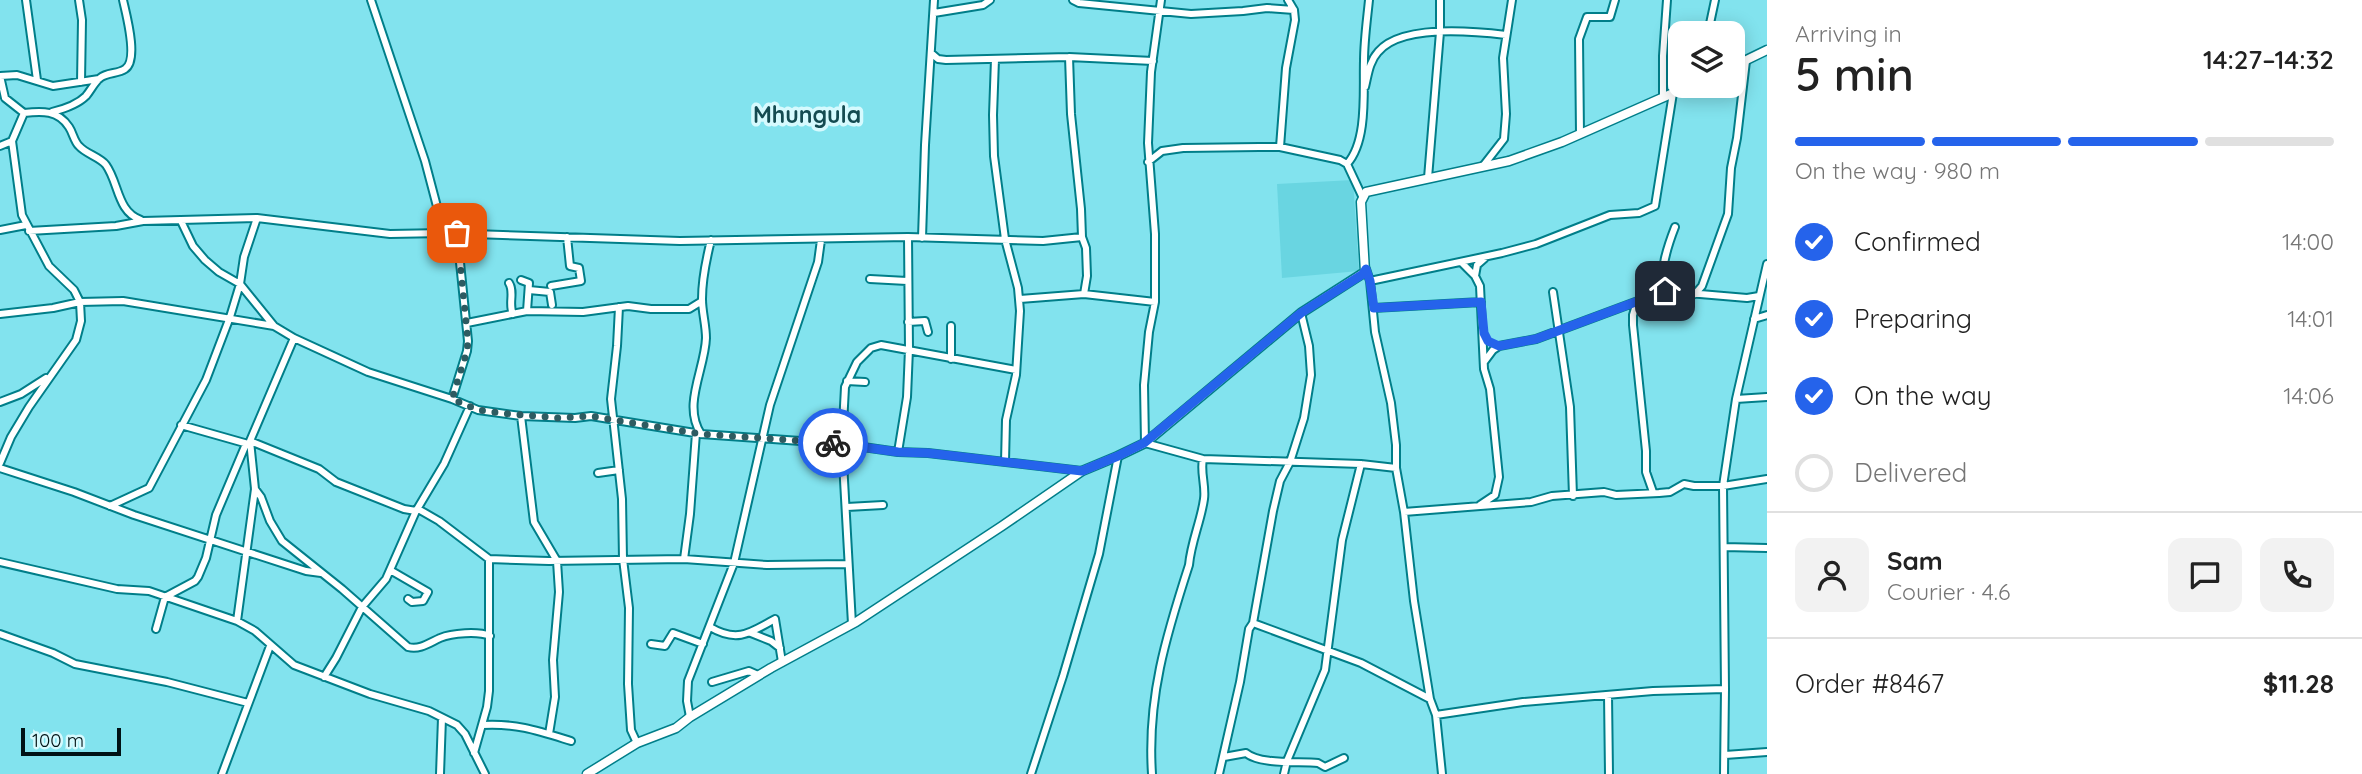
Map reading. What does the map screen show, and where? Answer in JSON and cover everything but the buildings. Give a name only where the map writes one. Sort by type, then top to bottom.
[{"type":"street","points":[[26,0],[37,80]]},
{"type":"street","points":[[79,0],[82,20],[81,82]]},
{"type":"street","points":[[99,79],[56,86],[17,75],[0,76],[5,98],[24,113],[52,112],[79,102],[99,79],[125,69],[132,60],[123,0]]},
{"type":"street","points":[[371,0],[425,162],[444,233]]},
{"type":"street","points":[[922,238],[934,0]]},
{"type":"street","points":[[934,13],[982,5],[990,0]]},
{"type":"street","points":[[1073,0],[1079,3],[1191,14],[1267,8],[1294,10]]},
{"type":"street","points":[[1144,443],[1144,385],[1155,302],[1155,234],[1148,143],[1151,72],[1161,0]]},
{"type":"street","points":[[1280,147],[1286,68],[1295,20],[1294,10],[1288,0]]},
{"type":"street","points":[[1347,164],[1356,152],[1362,122],[1369,0]]},
{"type":"street","points":[[1428,178],[1440,32],[1440,0]]},
{"type":"street","points":[[1483,166],[1504,139],[1506,114],[1503,58],[1513,0]]},
{"type":"street","points":[[1580,134],[1581,30],[1587,17],[1610,17],[1615,0]]},
{"type":"street","points":[[1663,95],[1667,0]]},
{"type":"street","points":[[1711,21],[1715,0]]},
{"type":"street","points":[[1365,88],[1370,65],[1382,47],[1410,34],[1440,32],[1506,35]]},
{"type":"street","points":[[1695,294],[1702,286],[1728,214],[1731,168],[1746,61],[1767,50]]},
{"type":"street","points":[[931,53],[938,59],[946,60],[1069,57],[1153,61]]},
{"type":"street","points":[[1069,57],[1071,114],[1082,237],[1086,248],[1084,295]]},
{"type":"street","points":[[995,59],[994,156],[1004,240],[1020,299],[1016,370],[1006,420],[1005,462]]},
{"type":"street","points":[[1362,196],[1370,190],[1509,161],[1580,134],[1668,94]]},
{"type":"street","points":[[1370,281],[1535,244],[1610,215],[1639,213],[1655,206],[1672,98]]},
{"type":"street","points":[[52,112],[69,127],[77,145],[106,164],[126,210],[143,221]]},
{"type":"street","points":[[24,113],[12,141],[22,215],[48,266],[70,285],[80,302],[81,321],[76,340],[10,437],[0,466],[209,540],[306,571],[321,573]]},
{"type":"street","points":[[0,146],[12,141]]},
{"type":"street","points":[[1148,143],[1162,151]]},
{"type":"street","points":[[1149,162],[1162,151],[1183,148],[1280,147],[1340,160],[1347,164],[1362,196],[1366,269],[1374,308],[1375,332],[1391,403],[1396,468],[1414,601],[1430,699],[1436,715],[1442,774]]},
{"type":"street","points":[[110,506],[149,488],[206,380],[230,317],[240,284],[244,257],[257,218]]},
{"type":"street","points":[[0,230],[116,226],[143,221],[257,218],[390,234],[457,233],[711,240],[908,237],[1043,241],[1082,237]]},
{"type":"street","points":[[181,221],[205,260],[240,284],[274,326]]},
{"type":"street","points":[[1665,291],[1661,275],[1675,227]]},
{"type":"street","points":[[452,399],[467,351],[467,323],[457,233]]},
{"type":"street","points":[[551,286],[581,281],[579,268],[570,266],[567,237]]},
{"type":"street","points":[[898,452],[906,397],[909,349],[908,237]]},
{"type":"street","points":[[684,559],[698,433],[694,421],[696,388],[705,352],[702,301],[705,263],[711,240]]},
{"type":"street","points":[[690,717],[687,688],[734,563],[770,405],[818,262],[821,240]]},
{"type":"street","points":[[1475,276],[1476,265],[1488,256]]},
{"type":"street","points":[[1461,261],[1480,286],[1484,362],[1490,389],[1499,477],[1495,495],[1478,506]]},
{"type":"street","points":[[1724,774],[1726,689],[1723,486],[1736,399],[1767,264]]},
{"type":"street","points":[[588,774],[637,743],[669,732],[758,676],[852,624],[1082,471],[1144,443],[1301,313],[1363,274],[1366,269]]},
{"type":"street","points":[[870,279],[907,281]]},
{"type":"street","points":[[521,280],[530,283],[527,311]]},
{"type":"street","points":[[509,283],[512,288],[513,314]]},
{"type":"street","points":[[529,290],[550,292],[552,305]]},
{"type":"street","points":[[1484,362],[1499,346],[1536,339],[1665,291],[1747,298],[1759,296]]},
{"type":"street","points":[[1553,292],[1570,407],[1573,496]]},
{"type":"street","points":[[1020,299],[1084,295],[1155,302]]},
{"type":"street","points":[[0,314],[80,302],[123,301],[274,326],[294,338],[384,379],[452,399],[478,410],[521,416],[590,416],[698,433],[842,444],[1082,471]]},
{"type":"street","points":[[467,323],[527,311],[583,312],[619,307],[689,309],[702,301]]},
{"type":"street","points":[[1374,308],[1481,302]]},
{"type":"street","points":[[1637,302],[1633,325],[1646,472],[1653,492]]},
{"type":"street","points":[[619,307],[611,387],[629,608],[628,684],[631,730],[637,743]]},
{"type":"street","points":[[1219,774],[1249,629],[1253,623],[1280,481],[1290,462],[1304,418],[1311,375],[1309,346],[1301,313]]},
{"type":"street","points":[[1754,319],[1767,315]]},
{"type":"street","points":[[908,322],[925,321],[928,332]]},
{"type":"street","points":[[951,326],[951,359]]},
{"type":"street","points":[[1484,333],[1488,341],[1499,346]]},
{"type":"street","points":[[164,597],[195,582],[198,577],[206,558],[220,504],[294,338]]},
{"type":"street","points":[[852,624],[842,444],[846,381],[857,362],[871,348],[881,345],[1016,370]]},
{"type":"street","points":[[0,402],[22,394],[51,375]]},
{"type":"street","points":[[846,381],[865,382]]},
{"type":"street","points":[[1736,399],[1767,397]]},
{"type":"street","points":[[324,677],[337,658],[362,607],[380,588],[390,570],[417,510],[444,464],[470,407]]},
{"type":"street","points":[[521,416],[534,522],[557,561],[559,592],[553,660],[555,697],[549,734]]},
{"type":"street","points":[[180,425],[249,443],[319,469],[336,482],[404,509],[417,510],[439,521],[489,559],[684,559],[734,563],[847,564]]},
{"type":"street","points":[[237,621],[255,489],[249,443]]},
{"type":"street","points":[[1144,443],[1203,459],[1361,464],[1396,468]]},
{"type":"street","points":[[1031,774],[1099,554],[1118,456]]},
{"type":"street","points":[[1152,774],[1152,722],[1159,665],[1189,565],[1195,530],[1205,497],[1203,459]]},
{"type":"street","points":[[1284,774],[1325,670],[1342,540],[1361,464]]},
{"type":"street","points":[[598,473],[619,470]]},
{"type":"street","points":[[1404,512],[1506,505],[1552,496],[1604,492],[1616,495],[1670,492],[1684,484],[1723,486],[1767,479]]},
{"type":"street","points":[[255,489],[282,541],[401,642],[411,648],[421,647],[443,637],[482,634],[490,636]]},
{"type":"street","points":[[1495,495],[1506,505]]},
{"type":"street","points":[[847,507],[883,505]]},
{"type":"street","points":[[1724,547],[1767,548]]},
{"type":"street","points":[[474,753],[489,691],[489,559]]},
{"type":"street","points":[[0,562],[117,589],[149,591],[237,621],[255,631],[294,665],[429,711],[461,728],[485,774]]},
{"type":"street","points":[[390,570],[428,592],[423,601],[412,602],[408,599]]},
{"type":"street","points":[[156,629],[164,597]]},
{"type":"street","points":[[710,628],[724,636],[751,633],[775,619],[782,662]]},
{"type":"street","points":[[1253,623],[1361,663],[1430,699]]},
{"type":"street","points":[[651,644],[665,646],[673,633],[703,644]]},
{"type":"street","points":[[751,633],[780,648]]},
{"type":"street","points":[[0,634],[75,664],[167,681],[248,703]]},
{"type":"street","points":[[222,774],[270,646]]},
{"type":"street","points":[[712,682],[749,671],[758,676]]},
{"type":"street","points":[[1436,715],[1523,702],[1726,689]]},
{"type":"street","points":[[1608,695],[1609,774]]},
{"type":"street","points":[[440,774],[442,718]]},
{"type":"street","points":[[482,725],[516,725],[571,741]]},
{"type":"street","points":[[1725,755],[1767,751]]},
{"type":"street","points":[[1224,757],[1246,753],[1250,757],[1318,763],[1325,767],[1344,758]]},
{"type":"shaded area","points":[[1353,180],[1359,271],[1282,278],[1277,184]]},
{"type":"way so far","points":[[457,233],[468,341],[452,399],[478,410],[521,416],[590,416],[701,434],[833,443]]},
{"type":"district","name":"Mhungula","points":[[807,115]]},
{"type":"route","points":[[833,443],[1082,471],[1144,443],[1301,313],[1363,274],[1366,269],[1374,308],[1481,302],[1484,333],[1488,341],[1499,346],[1536,339],[1665,291]]}]
